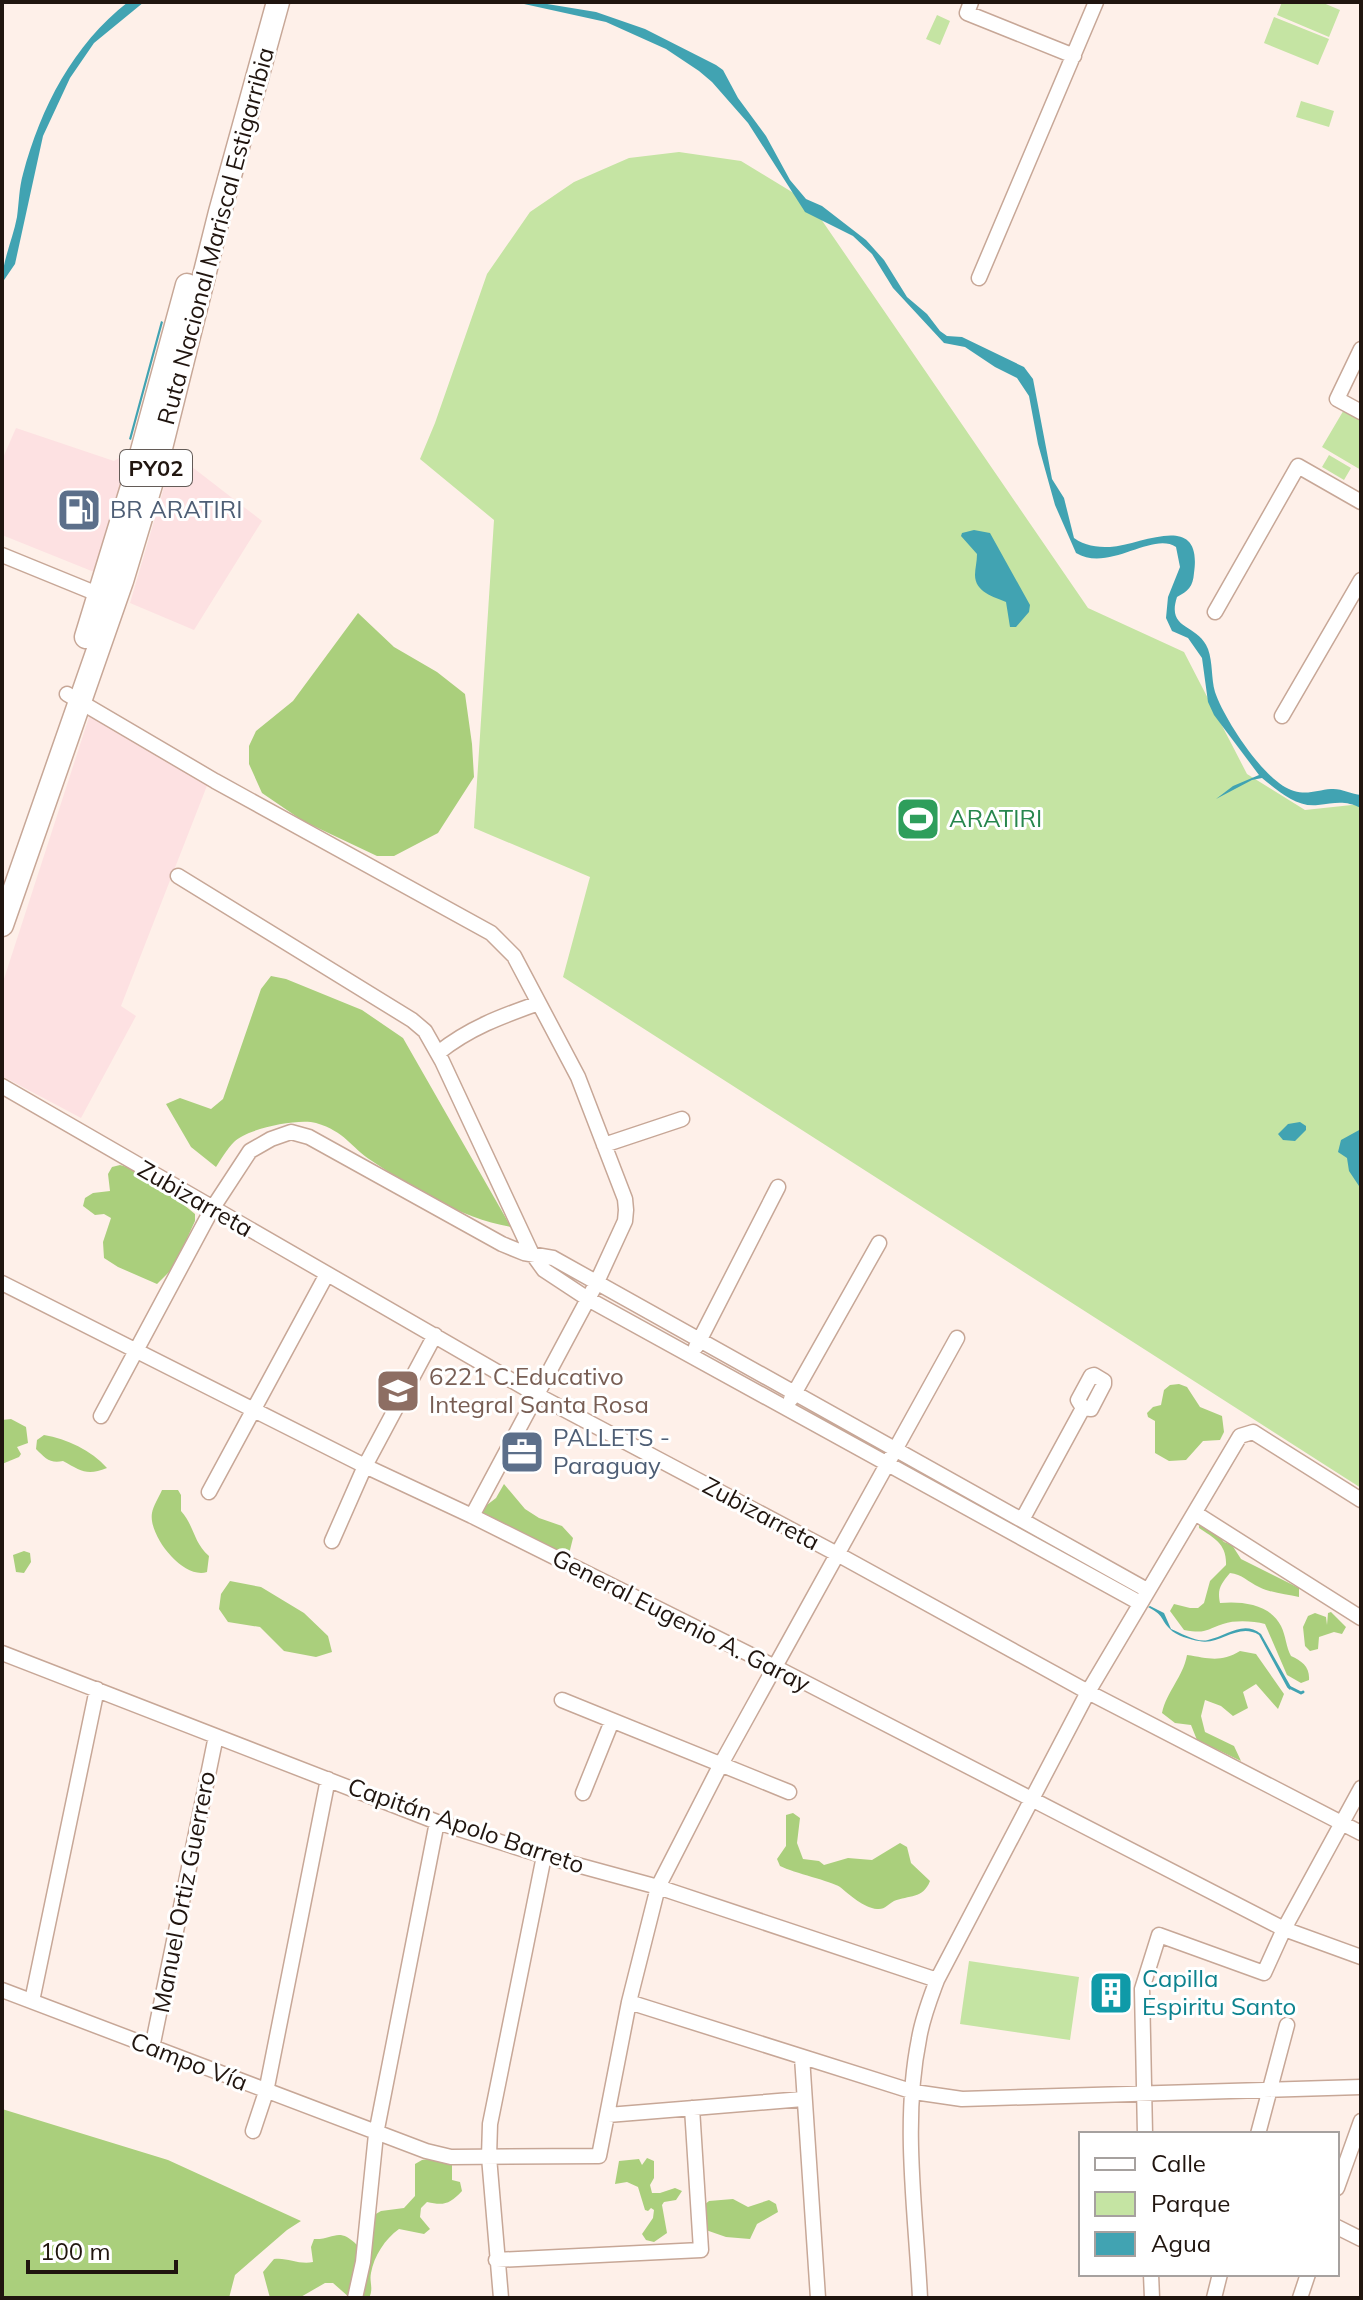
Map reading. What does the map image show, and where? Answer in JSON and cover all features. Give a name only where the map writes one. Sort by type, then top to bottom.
[{"type":"highway","name":"Ruta Nacional Mariscal Estigarribia","points":[[2,925],[73,697],[263,2]]},
{"type":"highway","name":"Ruta Nacional Mariscal Estigarribia","points":[[2,887],[73,697],[122,581],[156,468],[220,212],[278,2]]},
{"type":"street","points":[[971,2],[967,13],[1074,56]]},
{"type":"street","points":[[979,278],[1096,2]]},
{"type":"street","points":[[1361,349],[1337,399],[1361,412]]},
{"type":"street","points":[[1215,612],[1298,466],[1361,502]]},
{"type":"street","points":[[2,555],[100,595]]},
{"type":"street","points":[[1282,716],[1361,580]]},
{"type":"street","points":[[73,697],[215,781],[491,933],[514,956],[578,1077],[625,1199],[625,1221],[596,1284],[472,1516]]},
{"type":"street","points":[[178,876],[412,1020],[425,1031],[531,1252],[544,1270],[588,1299],[886,1465],[1143,1596]]},
{"type":"street","points":[[438,1053],[460,1036],[488,1021],[539,1003]]},
{"type":"street","name":"Zubizarreta","points":[[2,1086],[537,1395],[839,1555],[1088,1692],[1361,1833]]},
{"type":"street","points":[[604,1145],[682,1119]]},
{"type":"street","points":[[101,1416],[212,1209],[250,1151],[291,1132],[325,1145],[502,1244],[524,1253],[553,1258],[1022,1520],[1143,1596]]},
{"type":"street","points":[[691,1355],[778,1187]]},
{"type":"street","points":[[786,1409],[879,1243]]},
{"type":"street","points":[[209,1492],[327,1274]]},
{"type":"street","name":"General Eugenio A. Garay","points":[[2,1283],[775,1667],[1284,1929],[1361,1957]]},
{"type":"street","points":[[332,1541],[365,1466],[435,1335]]},
{"type":"street","points":[[803,2099],[608,2115],[629,2002],[658,1887],[720,1766],[957,1338]]},
{"type":"street","points":[[1022,1520],[1083,1408]]},
{"type":"street","points":[[920,2298],[912,2133],[918,2040],[937,1980],[1088,1692],[1143,1596],[1245,1432],[1253,1432],[1361,1500]]},
{"type":"street","points":[[1195,1513],[1361,1618]]},
{"type":"street","name":"Capitán Apolo Barreto","points":[[2,1653],[437,1822],[544,1856],[658,1887],[937,1980]]},
{"type":"street","points":[[32,2001],[97,1689]]},
{"type":"street","points":[[562,1700],[789,1792]]},
{"type":"street","points":[[583,1793],[612,1721]]},
{"type":"street","name":"Manuel Ortiz Guerrero","points":[[152,2048],[216,1736]]},
{"type":"street","points":[[253,2131],[266,2092],[328,1779]]},
{"type":"street","points":[[1145,2132],[1142,1989],[1159,1935],[1264,1973],[1284,1929],[1361,1788]]},
{"type":"street","points":[[355,2298],[363,2262],[376,2134],[437,1822]]},
{"type":"street","points":[[501,2298],[489,2157],[490,2124],[544,1856]]},
{"type":"street","name":"Campo Vía","points":[[2,1990],[376,2134],[451,2157],[599,2156],[608,2115]]},
{"type":"street","points":[[629,2002],[914,2092],[962,2099],[1361,2087]]},
{"type":"street","points":[[1258,2132],[1287,2025]]},
{"type":"street","points":[[802,2057],[818,2298]]},
{"type":"street","points":[[496,2260],[701,2250],[692,2108]]},
{"type":"street","points":[[1339,2182],[1361,2121]]},
{"type":"street","points":[[1339,2228],[1361,2239]]},
{"type":"street","points":[[1151,2276],[1152,2298]]},
{"type":"street","points":[[1214,2298],[1220,2276]]},
{"type":"street","points":[[1300,2298],[1307,2276]]},
{"type":"shaded area","points":[[16,428],[114,461],[137,447],[99,574],[2,535],[2,460]]},
{"type":"shaded area","points":[[174,453],[262,521],[194,630],[130,603]]},
{"type":"shaded area","points":[[91,711],[210,778],[121,1006],[136,1016],[81,1118],[2,1076],[2,985]]},
{"type":"green space","points":[[1282,2],[1321,2],[1340,10],[1329,37],[1277,15]]},
{"type":"green space","points":[[937,15],[950,21],[940,45],[926,39]]},
{"type":"green space","points":[[1274,17],[1329,39],[1318,65],[1264,43]]},
{"type":"green space","points":[[1301,101],[1334,111],[1329,127],[1296,117]]},
{"type":"green space","name":"ARATIRI","points":[[679,152],[741,161],[810,203],[1088,608],[1184,652],[1247,774],[1305,810],[1361,804],[1361,1488],[563,977],[590,877],[474,828],[494,520],[420,459],[487,274],[530,212],[574,182],[629,158]]},
{"type":"green space","points":[[1345,408],[1361,417],[1361,470],[1322,447]]},
{"type":"green space","points":[[1329,455],[1351,468],[1344,480],[1322,467]]},
{"type":"green space","points":[[358,613],[394,647],[437,672],[465,694],[474,777],[438,833],[394,856],[377,856],[303,821],[262,793],[249,764],[249,746],[256,731],[293,701]]},
{"type":"green space","points":[[271,976],[286,979],[362,1010],[403,1038],[511,1227],[474,1217],[438,1201],[372,1161],[341,1135],[316,1123],[285,1123],[249,1133],[234,1142],[216,1167],[191,1147],[166,1104],[180,1098],[211,1109],[223,1099],[261,989]]},
{"type":"green space","points":[[120,1165],[144,1172],[195,1214],[195,1221],[174,1267],[157,1284],[104,1258],[103,1242],[111,1218],[104,1214],[95,1215],[83,1206],[85,1198],[93,1193],[110,1191],[108,1174],[112,1167]]},
{"type":"green space","points":[[1170,1385],[1187,1387],[1200,1407],[1222,1416],[1224,1432],[1220,1440],[1203,1441],[1186,1460],[1169,1461],[1155,1453],[1155,1421],[1147,1413],[1161,1405],[1164,1390]]},
{"type":"green space","points":[[11,1419],[26,1427],[28,1443],[17,1447],[21,1454],[19,1457],[2,1464],[2,1420]]},
{"type":"green space","points":[[44,1435],[78,1446],[107,1468],[84,1471],[63,1461],[48,1460],[36,1449],[37,1440]]},
{"type":"green space","points":[[504,1484],[525,1509],[562,1526],[573,1538],[569,1554],[561,1555],[501,1532],[490,1534],[481,1516],[483,1508],[496,1498]]},
{"type":"green space","points":[[162,1490],[178,1490],[181,1495],[181,1511],[209,1556],[207,1572],[198,1573],[178,1563],[161,1543],[152,1522],[152,1513]]},
{"type":"green space","points":[[1199,1520],[1213,1529],[1224,1542],[1232,1545],[1241,1559],[1299,1588],[1299,1597],[1279,1593],[1230,1573],[1220,1587],[1219,1598],[1220,1603],[1246,1604],[1270,1613],[1281,1626],[1291,1656],[1307,1668],[1309,1680],[1301,1683],[1287,1675],[1265,1624],[1233,1622],[1197,1632],[1184,1630],[1170,1611],[1174,1604],[1198,1608],[1204,1603],[1210,1581],[1226,1565],[1222,1547],[1199,1528]]},
{"type":"green space","points":[[24,1551],[30,1553],[31,1562],[24,1573],[16,1572],[13,1555]]},
{"type":"green space","points":[[230,1581],[261,1587],[304,1613],[328,1636],[332,1652],[316,1657],[284,1651],[260,1627],[228,1622],[219,1609],[221,1594]]},
{"type":"green space","points":[[1331,1612],[1346,1627],[1342,1634],[1334,1632],[1319,1637],[1318,1649],[1310,1651],[1305,1646],[1303,1627],[1308,1616],[1315,1613],[1326,1617],[1327,1625],[1328,1613]]},
{"type":"green space","points":[[1240,1651],[1256,1654],[1284,1694],[1278,1709],[1256,1684],[1243,1692],[1248,1708],[1233,1716],[1221,1706],[1205,1700],[1201,1716],[1205,1732],[1234,1746],[1241,1761],[1197,1740],[1191,1725],[1175,1723],[1162,1713],[1187,1655],[1220,1658]]},
{"type":"green space","points":[[793,1813],[800,1818],[797,1843],[803,1859],[819,1861],[824,1865],[848,1858],[872,1860],[900,1843],[907,1847],[911,1863],[930,1881],[927,1887],[919,1894],[877,1909],[862,1904],[840,1887],[780,1866],[777,1859],[786,1846],[786,1815]]},
{"type":"green space","points":[[969,1961],[1079,1977],[1070,2040],[960,2024]]},
{"type":"green space","points":[[2,2109],[168,2160],[301,2221],[235,2275],[229,2298],[6,2298],[2,2295]]},
{"type":"green space","points":[[647,2158],[654,2161],[654,2178],[650,2185],[652,2193],[675,2188],[682,2191],[676,2200],[662,2205],[667,2233],[654,2242],[646,2240],[642,2234],[653,2218],[654,2210],[645,2210],[638,2187],[627,2182],[615,2184],[619,2161],[639,2159],[642,2165]]},
{"type":"green space","points":[[429,2159],[445,2160],[452,2164],[452,2180],[460,2182],[462,2191],[446,2203],[427,2202],[421,2208],[420,2217],[430,2229],[424,2234],[399,2229],[389,2238],[372,2267],[369,2298],[350,2298],[333,2283],[325,2283],[299,2298],[270,2298],[263,2272],[274,2259],[313,2262],[311,2247],[314,2239],[336,2235],[361,2244],[374,2215],[404,2208],[415,2196],[415,2164]]},
{"type":"green space","points":[[733,2199],[748,2207],[769,2200],[776,2204],[778,2212],[757,2224],[750,2239],[726,2237],[703,2229],[704,2205],[709,2201]]},
{"type":"water","points":[[128,2],[144,2],[94,43],[70,78],[43,136],[15,264],[2,283],[23,174],[39,125],[75,58],[108,19]]},
{"type":"water","points":[[515,2],[535,2],[596,12],[645,29],[723,70],[790,180],[806,199],[822,206],[866,240],[884,260],[907,297],[927,314],[940,331],[947,336],[962,337],[1024,367],[1033,379],[1052,479],[1064,498],[1074,538],[1105,547],[1167,536],[1180,537],[1189,542],[1194,554],[1193,578],[1189,588],[1177,597],[1176,616],[1208,649],[1220,704],[1259,764],[1283,786],[1294,791],[1335,789],[1361,795],[1361,808],[1345,803],[1302,804],[1262,778],[1216,799],[1233,786],[1259,775],[1214,715],[1208,702],[1202,658],[1188,638],[1172,631],[1166,618],[1168,597],[1180,567],[1176,547],[1166,543],[1155,544],[1102,558],[1089,558],[1076,553],[1055,505],[1029,396],[1017,378],[965,347],[944,343],[893,288],[872,254],[853,236],[805,212],[748,123],[699,71],[666,49],[606,22]]},
{"type":"water","points":[[163,322],[131,440],[129,439]]},
{"type":"water","points":[[974,530],[990,533],[1030,605],[1029,612],[1016,627],[1010,627],[1006,602],[978,586],[975,572],[977,554],[961,536]]},
{"type":"water","points":[[1300,1122],[1306,1130],[1295,1141],[1283,1140],[1278,1134],[1288,1124]]},
{"type":"water","points":[[1361,1129],[1361,1189],[1349,1171],[1347,1158],[1338,1152],[1341,1140]]},
{"type":"water","points":[[1150,1606],[1164,1613],[1171,1629],[1194,1639],[1204,1641],[1248,1628],[1261,1634],[1290,1690],[1259,1635],[1244,1631],[1207,1642],[1192,1640],[1172,1631]]},
{"type":"waterway","points":[[1289,1687],[1303,1692]]},
{"type":"place","name":"BR ARATIRI","points":[[79,510]]},
{"type":"place","name":"ARATIRI","points":[[918,819]]},
{"type":"place","name":"6221 C.Educativo Integral Santa Rosa","points":[[398,1391]]},
{"type":"place","name":"PALLETS - Paraguay","points":[[522,1452]]},
{"type":"place","name":"Capilla Espiritu Santo","points":[[1111,1993]]}]
